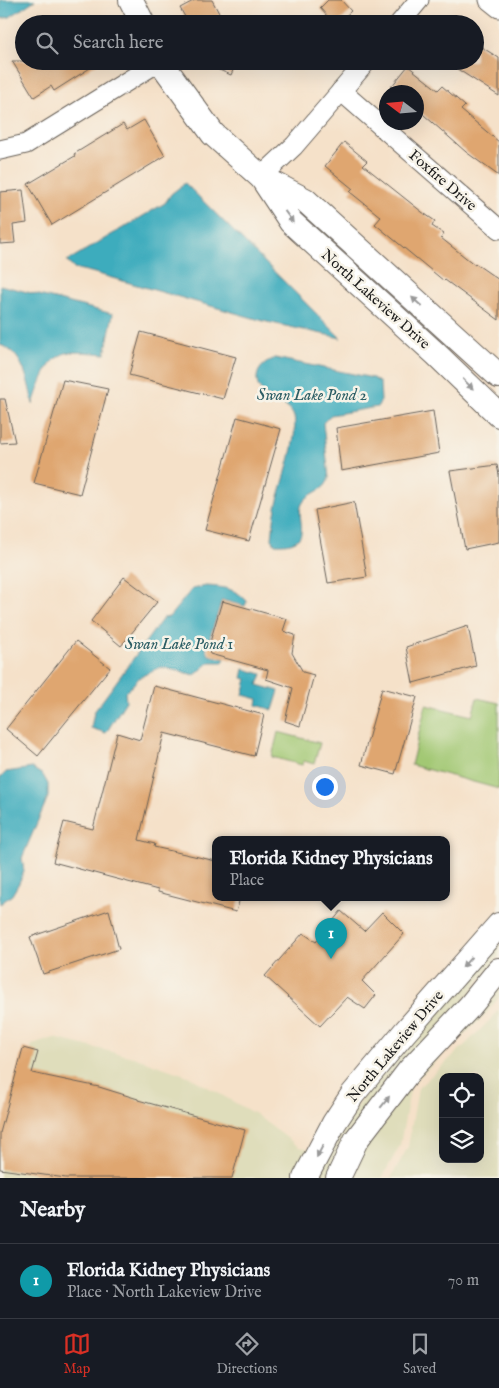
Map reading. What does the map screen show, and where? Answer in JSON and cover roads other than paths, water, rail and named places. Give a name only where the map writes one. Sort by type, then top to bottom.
[{"type":"street","points":[[132,0],[138,15]]},
{"type":"street","points":[[406,15],[419,0]]},
{"type":"street","points":[[490,0],[499,8]]},
{"type":"street","points":[[0,150],[26,144],[145,70]]},
{"type":"street","name":"North Lakeview Drive","points":[[167,70],[213,134],[261,177],[292,222],[436,354],[499,415]]},
{"type":"street","points":[[261,177],[294,146],[359,70]]},
{"type":"street","name":"Foxfire Drive","points":[[341,91],[499,229]]},
{"type":"street","name":"North Lakeview Drive","points":[[261,177],[305,200],[499,376]]},
{"type":"street","points":[[436,354],[453,335]]},
{"type":"street","name":"North Lakeview Drive","points":[[305,1178],[334,1124],[353,1094],[499,925]]},
{"type":"street","name":"North Lakeview Drive","points":[[338,1178],[356,1140],[403,1079],[470,1006],[499,970]]},
{"type":"water","points":[[0,0],[35,0],[10,17],[0,19]]},
{"type":"water","points":[[185,183],[341,338],[267,322],[73,268],[67,261],[165,203],[171,194]]},
{"type":"water","points":[[0,285],[113,314],[105,354],[74,352],[59,356],[53,361],[44,375],[33,404],[27,378],[20,361],[15,354],[0,345]]},
{"type":"water","name":"Swan Lake Pond 2","points":[[275,358],[373,378],[380,383],[381,401],[377,407],[331,415],[323,423],[329,478],[322,489],[307,497],[304,501],[300,514],[301,535],[297,540],[289,543],[275,544],[272,539],[275,512],[292,449],[295,426],[291,411],[266,395],[258,385],[257,377],[259,370]]},
{"type":"water","name":"Swan Lake Pond 1","points":[[206,586],[228,589],[238,593],[247,601],[245,606],[222,600],[206,649],[209,655],[225,659],[223,662],[210,662],[195,675],[161,667],[140,677],[125,693],[126,701],[106,733],[91,728],[94,712],[163,618],[169,617],[192,589]]},
{"type":"water","points":[[244,669],[262,674],[258,685],[279,691],[273,710],[257,705],[258,699],[243,695],[247,679],[242,678]]},
{"type":"water","points":[[32,768],[43,775],[48,784],[48,797],[22,858],[24,871],[19,883],[12,895],[0,904],[0,778],[6,772]]},
{"type":"place","name":"Florida Kidney Physicians","points":[[331,959]]}]
